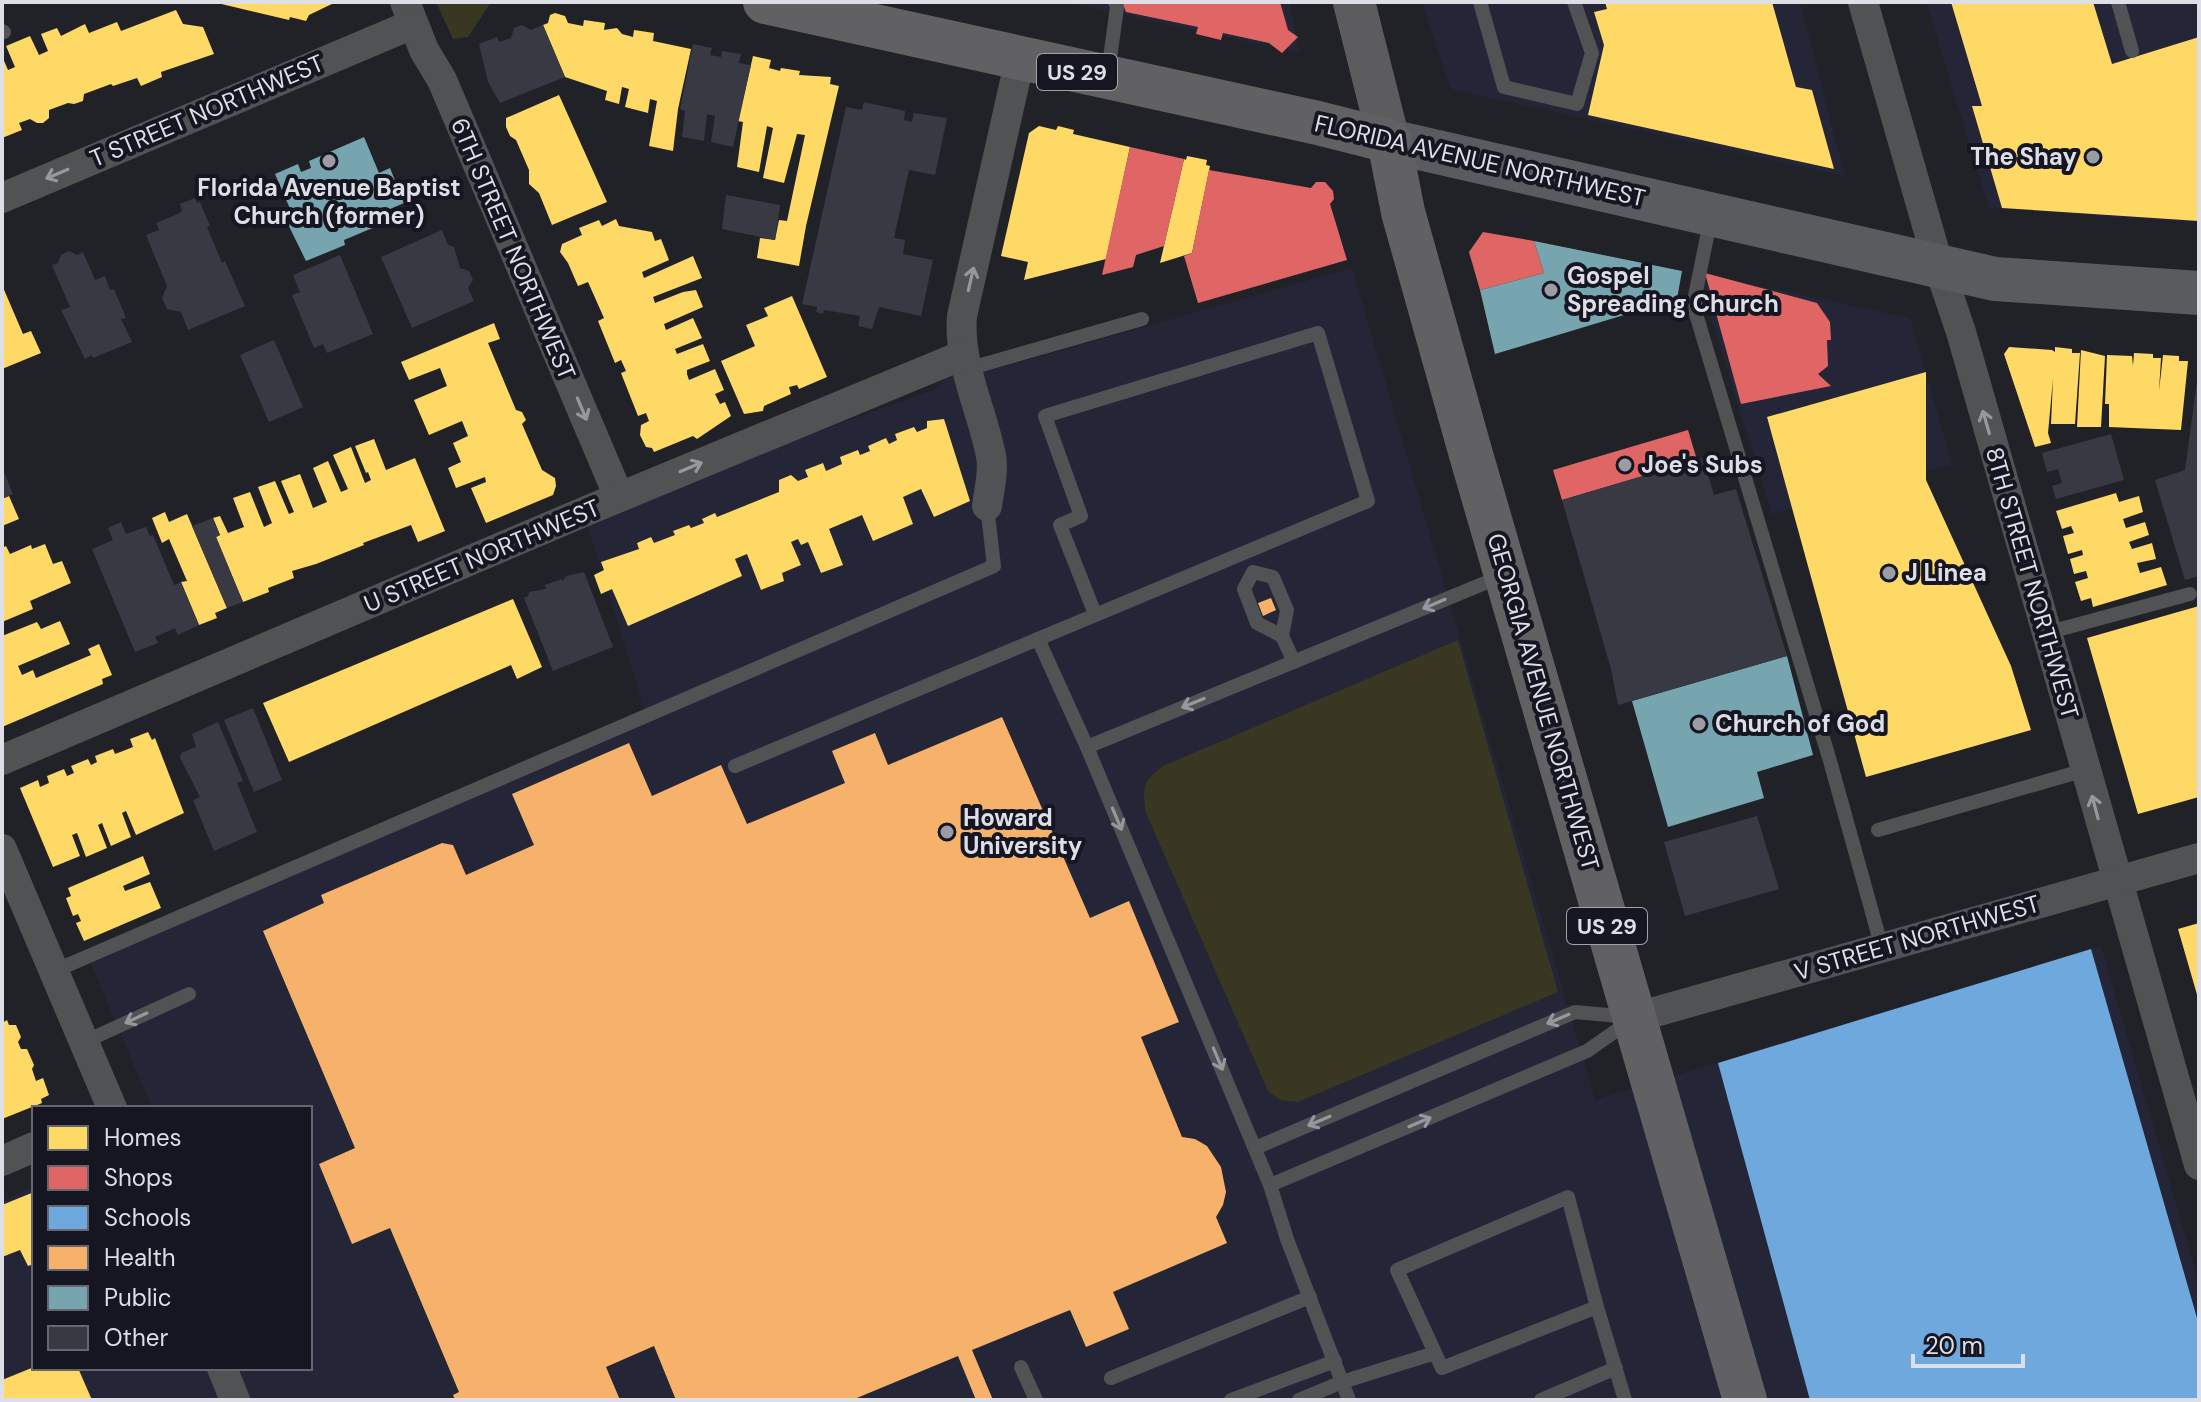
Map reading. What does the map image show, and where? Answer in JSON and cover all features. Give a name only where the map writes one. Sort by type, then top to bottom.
[{"type":"highway","name":"FLORIDA AVENUE NORTHWEST","points":[[765,2],[1389,141]]},
{"type":"highway","name":"GEORGIA AVENUE NORTHWEST","points":[[1389,141],[1403,212],[1745,1400]]},
{"type":"main road","points":[[1360,4],[1389,141]]},
{"type":"main road","name":"FLORIDA AVENUE NORTHWEST","points":[[1389,141],[1939,267],[2021,282],[2199,293]]},
{"type":"street","name":"8TH STREET NORTHWEST","points":[[1863,2],[1939,267],[1961,332],[2199,1165]]},
{"type":"street","name":"T STREET NORTHWEST","points":[[2,198],[409,13]]},
{"type":"street","name":"6TH STREET NORTHWEST","points":[[409,13],[424,50],[442,80],[619,497]]},
{"type":"street","points":[[987,506],[992,460],[961,343],[962,316],[1020,59]]},
{"type":"street","name":"U STREET NORTHWEST","points":[[2,760],[619,497],[965,362]]},
{"type":"street","points":[[2,849],[111,1106]]},
{"type":"street","name":"V STREET NORTHWEST","points":[[1634,1018],[2199,858]]},
{"type":"street","points":[[2,1161],[32,1148]]},
{"type":"street","points":[[223,1370],[234,1400]]},
{"type":"lane","points":[[1108,78],[1117,7],[1115,2]]},
{"type":"lane","points":[[1480,2],[1504,87],[1577,104],[1592,53],[1574,2]]},
{"type":"lane","points":[[2118,2],[2132,51]]},
{"type":"lane","points":[[1712,214],[1695,296],[1696,314],[1830,761],[1882,948]]},
{"type":"lane","points":[[965,362],[1142,319]]},
{"type":"lane","points":[[735,766],[1368,501],[1318,333],[1045,416],[1081,516],[1060,525],[1095,614]]},
{"type":"lane","points":[[54,971],[994,566],[987,506]]},
{"type":"lane","points":[[1244,552],[1253,572]]},
{"type":"lane","points":[[1253,572],[1273,577],[1287,610],[1282,636],[1294,662]]},
{"type":"lane","points":[[1253,572],[1244,589],[1257,623],[1282,636]]},
{"type":"lane","points":[[1087,747],[1506,575]]},
{"type":"lane","points":[[2046,633],[2190,594]]},
{"type":"lane","points":[[1038,639],[1087,747],[1255,1148],[1349,1400]]},
{"type":"lane","points":[[1878,830],[2085,770]]},
{"type":"lane","points":[[84,1042],[189,994]]},
{"type":"lane","points":[[1255,1148],[1575,1012],[1634,1018]]},
{"type":"lane","points":[[1270,1185],[1587,1051],[1634,1018]]},
{"type":"lane","points":[[1597,1307],[1442,1368],[1397,1270],[1568,1197],[1625,1400]]},
{"type":"lane","points":[[1111,1378],[1310,1297]]},
{"type":"lane","points":[[1299,1400],[1342,1382],[1435,1353]]},
{"type":"lane","points":[[1231,1400],[1335,1361]]},
{"type":"lane","points":[[1021,1367],[1036,1400]]},
{"type":"lane","points":[[1541,1400],[1616,1368]]},
{"type":"shaded area","points":[[436,2],[491,2],[468,37],[453,39]]},
{"type":"shaded area","points":[[1065,2],[1289,2],[1300,53]]},
{"type":"shaded area","points":[[1422,2],[1800,2],[1845,176],[1451,89]]},
{"type":"shaded area","name":"The Shay","points":[[1926,2],[2199,2],[2199,223],[1989,208]]},
{"type":"shaded area","name":"Howard University","points":[[1352,268],[1595,1100],[2101,946],[2199,1283],[2199,1400],[2,1400],[2,1201],[32,1187],[32,1370],[312,1370],[312,1106],[151,1106],[87,955],[647,717],[584,514],[934,390],[965,357],[1003,367]]},
{"type":"shaded area","points":[[1702,274],[1910,318],[1952,464],[1772,514],[1709,312]]},
{"type":"shaded area","points":[[1458,640],[1558,992],[1298,1102],[1280,1100],[1268,1091],[1146,813],[1145,786],[1163,766]]},
{"type":"building: Homes","points":[[213,2],[336,2],[309,15],[306,21],[290,17],[289,20]]},
{"type":"building: Homes","points":[[1605,2],[1772,2],[1796,87],[1812,90],[1834,169],[1588,115],[1604,45],[1594,12],[1607,9]]},
{"type":"building: Homes","name":"The Shay","points":[[1951,2],[2093,2],[2112,64],[2199,37],[2199,221],[2002,208],[1972,106],[1982,106]]},
{"type":"building: Homes","points":[[176,10],[183,24],[203,27],[214,54],[161,72],[162,77],[141,86],[137,78],[84,94],[83,101],[49,110],[49,118],[43,123],[30,119],[19,123],[22,130],[2,138],[2,56],[8,70],[15,67],[6,46],[30,36],[39,55],[48,51],[41,34],[57,28],[61,36],[85,24],[89,33],[117,22],[121,31]]},
{"type":"building: Homes","points":[[555,13],[565,16],[568,23],[583,26],[584,20],[605,23],[604,30],[617,28],[622,34],[633,37],[634,30],[654,33],[653,41],[691,49],[673,151],[649,146],[657,101],[650,99],[648,113],[625,107],[629,89],[622,87],[619,104],[605,100],[607,91],[565,77],[543,25]]},
{"type":"building: Homes","points":[[753,56],[771,60],[769,68],[800,71],[799,75],[831,77],[830,84],[839,86],[799,266],[757,258],[760,238],[775,240],[779,220],[787,221],[805,135],[797,134],[784,183],[763,178],[773,128],[767,126],[759,172],[737,167],[743,122],[738,121]]},
{"type":"building: Homes","points":[[559,95],[607,202],[552,225],[539,193],[529,184],[529,170],[516,140],[506,127],[506,118]]},
{"type":"building: Homes","points":[[1039,126],[1056,130],[1058,126],[1074,130],[1073,134],[1130,147],[1106,259],[1024,280],[1028,262],[1001,256],[1029,133]]},
{"type":"building: Homes","points":[[1187,156],[1207,160],[1206,165],[1210,166],[1192,253],[1160,263],[1184,159]]},
{"type":"building: Homes","points":[[616,219],[619,226],[652,232],[655,241],[661,239],[669,260],[642,272],[644,278],[693,256],[702,278],[653,297],[655,303],[696,290],[703,307],[664,324],[666,330],[693,318],[702,338],[675,349],[677,354],[703,344],[710,361],[687,370],[689,380],[715,369],[724,390],[715,394],[720,404],[725,402],[731,416],[697,439],[693,436],[654,452],[646,447],[640,435],[641,425],[649,421],[646,413],[638,416],[621,373],[626,371],[621,360],[615,363],[598,321],[604,318],[588,282],[578,286],[560,252],[562,244],[582,235],[579,228],[599,220],[602,226]]},
{"type":"building: Homes","points":[[2,285],[23,334],[31,331],[41,353],[2,369]]},
{"type":"building: Homes","points":[[792,296],[827,377],[799,389],[797,385],[789,387],[791,394],[764,406],[763,411],[744,414],[721,361],[755,346],[746,325],[768,316],[764,308]]},
{"type":"building: Homes","points":[[494,323],[500,339],[488,343],[516,410],[522,412],[526,420],[522,424],[542,470],[555,478],[556,486],[553,495],[486,523],[471,488],[486,482],[485,477],[456,488],[448,468],[461,462],[453,443],[468,436],[462,421],[429,435],[414,400],[447,386],[440,368],[409,380],[401,362]]},
{"type":"building: Homes","points":[[2009,347],[2055,352],[2055,347],[2080,353],[2075,424],[2051,424],[2053,379],[2048,433],[2051,443],[2035,447],[2004,354]]},
{"type":"building: Homes","points":[[2081,350],[2105,356],[2101,427],[2077,427]]},
{"type":"building: Homes","points":[[2134,353],[2153,354],[2153,358],[2161,358],[2159,391],[2163,355],[2179,356],[2179,361],[2188,361],[2181,430],[2109,427],[2109,404],[2105,404],[2107,355],[2132,356],[2133,366]]},
{"type":"building: Homes","name":"J Linea","points":[[1926,372],[1926,480],[2011,666],[2031,730],[1866,777],[1767,417]]},
{"type":"building: Homes","points":[[944,419],[970,501],[934,517],[921,489],[903,497],[913,524],[873,541],[862,515],[829,529],[843,565],[821,573],[808,542],[801,545],[798,539],[791,542],[801,565],[782,573],[784,581],[761,590],[747,554],[735,559],[742,576],[628,626],[612,589],[601,594],[594,575],[604,570],[601,562],[639,549],[637,543],[651,537],[654,543],[675,535],[673,531],[704,523],[702,519],[715,513],[717,517],[779,492],[779,480],[791,475],[798,481],[808,477],[805,470],[823,463],[826,471],[842,464],[840,457],[858,450],[860,455],[870,451],[868,446],[886,438],[889,444],[897,440],[895,434],[914,427],[917,432],[927,428],[927,421]]},
{"type":"building: Homes","points":[[374,439],[386,470],[415,458],[445,531],[418,542],[411,525],[292,571],[294,578],[243,602],[216,537],[220,535],[213,518],[220,516],[228,533],[244,527],[233,498],[250,492],[264,527],[272,523],[258,487],[275,481],[289,514],[294,512],[281,481],[300,474],[313,508],[327,502],[313,468],[328,461],[341,492],[348,489],[333,455],[351,447],[365,483],[371,480],[355,446]]},
{"type":"building: Homes","points":[[2116,493],[2119,502],[2139,496],[2143,512],[2123,519],[2126,528],[2145,522],[2149,535],[2129,542],[2132,549],[2152,543],[2156,559],[2137,563],[2140,573],[2161,567],[2167,585],[2093,607],[2091,598],[2081,601],[2075,582],[2088,578],[2086,571],[2074,574],[2070,559],[2083,555],[2082,550],[2068,554],[2063,536],[2074,533],[2071,526],[2062,529],[2056,511]]},
{"type":"building: Homes","points":[[9,496],[19,519],[2,526],[2,499]]},
{"type":"building: Homes","points":[[165,512],[169,522],[187,514],[227,608],[215,613],[217,618],[199,625],[181,582],[187,581],[169,539],[162,543],[152,518]]},
{"type":"building: Homes","points":[[45,544],[53,564],[62,561],[71,583],[30,601],[33,609],[2,622],[2,548],[6,546],[10,554],[31,545],[32,549]]},
{"type":"building: Homes","points":[[513,599],[542,667],[517,679],[511,665],[289,762],[263,703]]},
{"type":"building: Homes","points":[[2199,606],[2199,797],[2138,814],[2087,638]]},
{"type":"building: Homes","points":[[60,621],[70,644],[18,666],[22,675],[33,670],[36,678],[91,655],[88,649],[99,644],[112,675],[102,679],[103,684],[2,727],[2,636],[37,622],[41,629]]},
{"type":"building: Homes","points":[[148,732],[152,740],[155,738],[184,813],[136,835],[126,811],[122,813],[131,837],[111,846],[102,823],[98,825],[107,848],[86,857],[77,833],[72,835],[80,856],[53,867],[20,788],[38,780],[40,787],[49,783],[47,776],[64,769],[67,776],[74,773],[71,766],[88,759],[91,765],[97,762],[95,756],[113,749],[115,754],[133,747],[130,739]]},
{"type":"building: Homes","points":[[143,856],[150,874],[123,886],[125,891],[150,882],[161,908],[84,941],[76,923],[81,921],[78,914],[73,916],[66,898],[71,896],[68,888]]},
{"type":"building: Homes","points":[[2199,923],[2199,998],[2198,998],[2178,929]]},
{"type":"building: Homes","points":[[7,1020],[9,1025],[16,1025],[21,1037],[18,1042],[21,1049],[27,1049],[34,1065],[32,1069],[36,1081],[43,1078],[49,1095],[41,1099],[42,1103],[2,1119],[2,1023]]},
{"type":"building: Homes","points":[[32,1193],[32,1265],[28,1266],[20,1250],[2,1257],[2,1205]]},
{"type":"building: Homes","points":[[32,1368],[79,1370],[92,1400],[2,1400],[2,1380]]},
{"type":"building: Shops","points":[[1122,2],[1280,2],[1288,30],[1298,37],[1282,53],[1269,43],[1223,33],[1221,40],[1196,34],[1198,27],[1126,12]]},
{"type":"building: Shops","points":[[1130,147],[1184,159],[1164,246],[1136,255],[1133,267],[1102,275]]},
{"type":"building: Shops","points":[[1209,170],[1311,188],[1316,182],[1325,182],[1333,191],[1334,199],[1330,204],[1347,260],[1198,303],[1184,256],[1192,253]]},
{"type":"building: Shops","points":[[1483,232],[1534,241],[1544,273],[1480,290],[1469,252]]},
{"type":"building: Shops","points":[[1705,273],[1817,303],[1830,322],[1831,340],[1827,340],[1828,366],[1818,374],[1831,386],[1741,404]]},
{"type":"building: Shops","name":"Joe's Subs","points":[[1688,430],[1697,460],[1562,500],[1553,470]]},
{"type":"building: Schools","points":[[2091,949],[2199,1325],[2199,1400],[1810,1400],[1718,1063]]},
{"type":"building: Health","points":[[1271,598],[1276,610],[1263,616],[1258,603]]},
{"type":"building: Health","points":[[1002,717],[1090,918],[1129,901],[1179,1022],[1141,1037],[1182,1137],[1195,1139],[1207,1146],[1221,1167],[1226,1192],[1216,1217],[1227,1243],[1113,1292],[1129,1329],[1086,1347],[1070,1310],[972,1350],[993,1400],[976,1400],[958,1356],[852,1400],[676,1400],[654,1346],[606,1367],[620,1400],[455,1400],[453,1395],[459,1392],[390,1228],[352,1244],[319,1164],[355,1148],[263,931],[324,903],[321,895],[442,843],[453,845],[466,875],[534,845],[512,794],[629,743],[652,796],[721,765],[747,824],[845,783],[832,751],[875,733],[888,765]]},
{"type":"building: Public","points":[[364,137],[379,173],[390,168],[404,203],[390,209],[394,219],[344,240],[345,245],[306,261],[283,214],[291,211],[275,174],[298,164],[301,172],[311,168],[309,161]]},
{"type":"building: Public","points":[[1534,241],[1682,271],[1677,299],[1495,354],[1480,290],[1544,273]]},
{"type":"building: Public","points":[[1787,656],[1813,755],[1757,772],[1764,798],[1668,827],[1632,701]]},
{"type":"building: Other","points":[[522,25],[531,30],[543,25],[565,77],[500,103],[488,82],[479,44],[497,37],[499,42],[511,38],[514,28]]},
{"type":"building: Other","points":[[693,44],[712,48],[710,55],[721,57],[722,51],[741,54],[739,63],[751,65],[733,147],[711,142],[715,116],[707,114],[704,141],[682,137],[685,111],[680,109]]},
{"type":"building: Other","points":[[864,102],[905,111],[904,120],[912,122],[914,113],[947,118],[935,175],[909,170],[894,238],[905,240],[903,254],[933,260],[921,316],[879,307],[872,329],[858,326],[860,316],[824,310],[823,314],[816,312],[817,307],[802,304],[846,107],[862,110]]},
{"type":"building: Other","points":[[726,195],[780,205],[775,240],[722,229]]},
{"type":"building: Other","points":[[195,198],[197,203],[200,202],[222,263],[225,261],[245,306],[188,330],[181,312],[167,309],[162,298],[167,286],[146,235],[159,230],[156,223],[180,213],[180,204]]},
{"type":"building: Other","points":[[442,230],[448,245],[454,247],[460,268],[469,271],[473,280],[468,288],[474,301],[412,328],[381,257]]},
{"type":"building: Other","points":[[69,251],[77,255],[83,252],[95,280],[105,276],[110,290],[114,289],[126,318],[121,319],[132,342],[85,359],[61,310],[70,307],[52,265]]},
{"type":"building: Other","points":[[340,255],[373,334],[327,353],[323,344],[314,348],[292,295],[300,292],[293,275]]},
{"type":"building: Other","points":[[274,340],[303,407],[269,422],[240,355]]},
{"type":"building: Other","points":[[2197,381],[2199,576],[2185,580],[2155,480],[2185,470]]},
{"type":"building: Other","points":[[2111,434],[2124,480],[2056,499],[2052,486],[2062,483],[2058,469],[2047,472],[2042,453]]},
{"type":"building: Other","points":[[1703,458],[1714,495],[1736,489],[1787,656],[1618,705],[1611,669],[1562,500]]},
{"type":"building: Other","points":[[2,467],[13,494],[2,499]]},
{"type":"building: Other","points":[[213,518],[220,535],[216,537],[243,602],[227,608],[192,526]]},
{"type":"building: Other","points":[[121,522],[126,534],[146,527],[150,536],[153,535],[174,585],[181,582],[199,625],[178,635],[175,628],[155,637],[158,643],[135,652],[92,549],[113,540],[108,528]]},
{"type":"building: Other","points":[[584,572],[613,647],[553,671],[524,598],[529,592],[546,589],[545,585]]},
{"type":"building: Other","points":[[253,708],[282,780],[254,792],[224,720]]},
{"type":"building: Other","points":[[218,722],[243,781],[237,783],[257,832],[214,851],[193,800],[200,797],[180,758],[181,753],[196,747],[192,734]]},
{"type":"building: Other","points":[[1757,816],[1779,889],[1685,916],[1664,842]]},
{"type":"place","name":"The Shay","points":[[2093,157]]},
{"type":"place","name":"Florida Avenue Baptist Church (former)","points":[[329,161]]},
{"type":"place","name":"Gospel Spreading Church","points":[[1551,290]]},
{"type":"place","name":"Joe's Subs","points":[[1625,465]]},
{"type":"place","name":"J Linea","points":[[1889,573]]},
{"type":"place","name":"Church of God","points":[[1699,724]]},
{"type":"place","name":"Howard University","points":[[947,832]]}]
